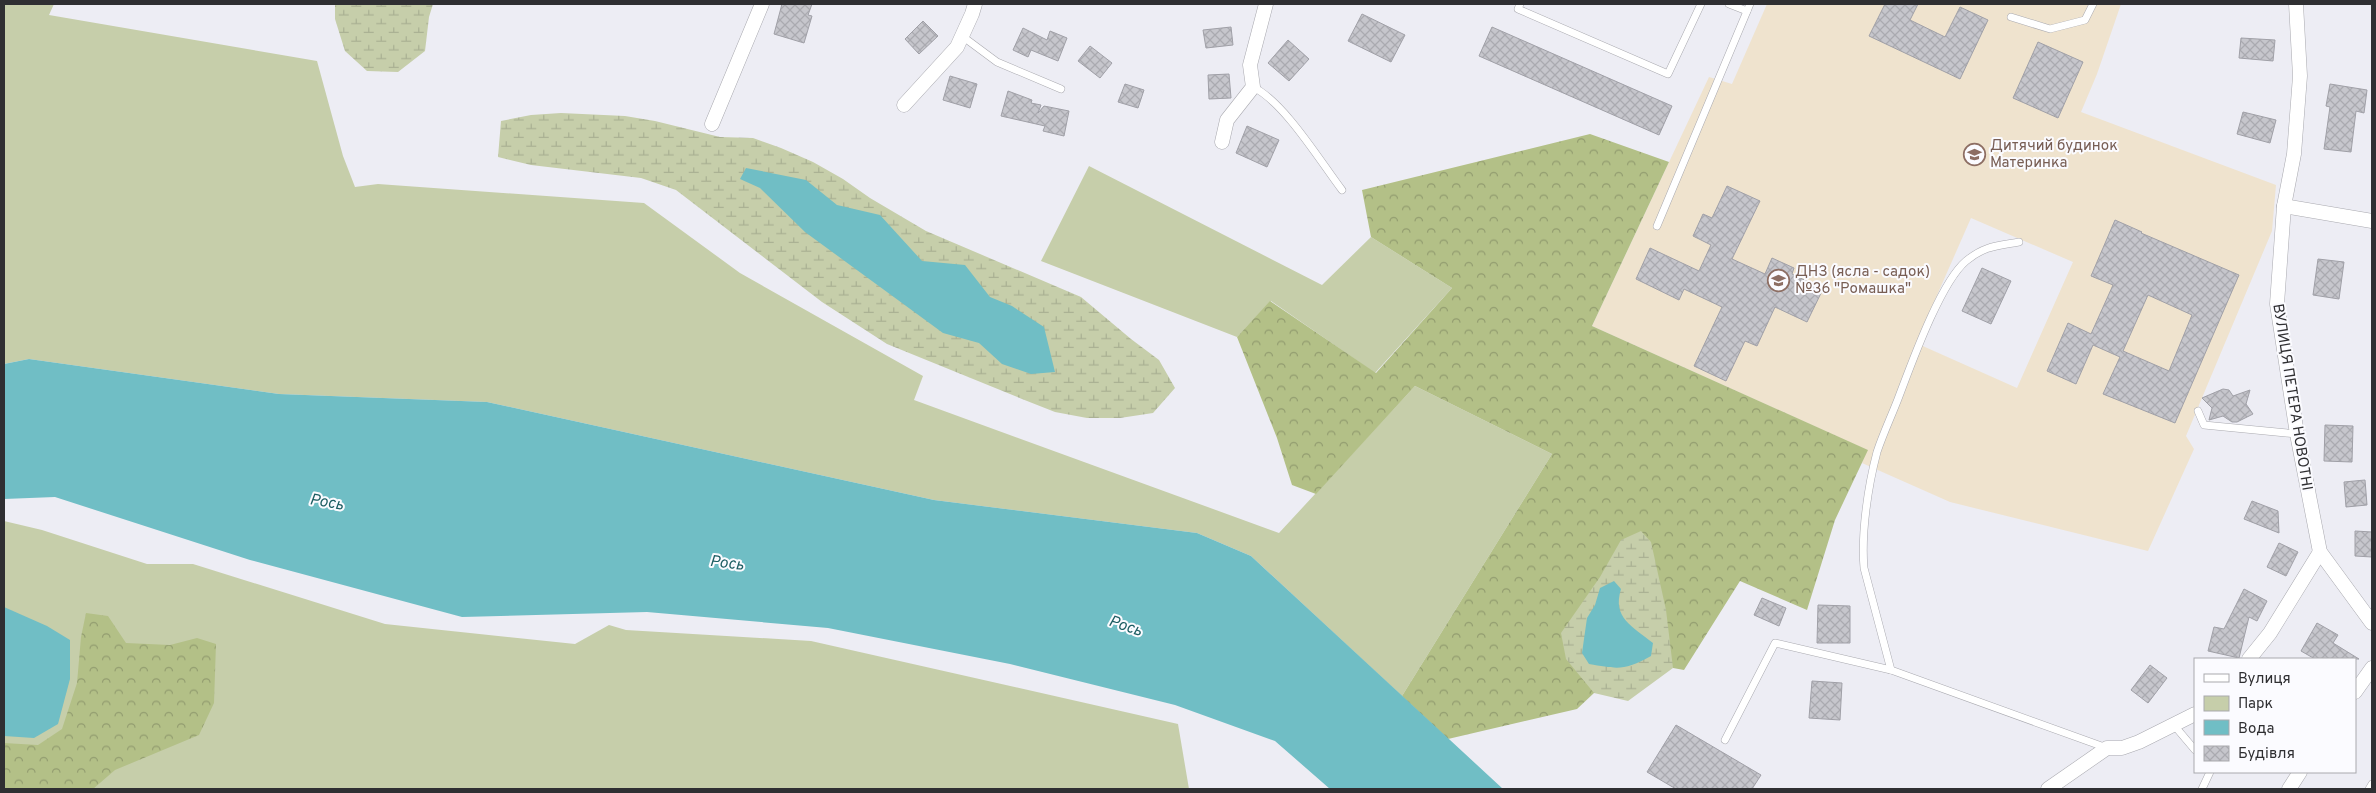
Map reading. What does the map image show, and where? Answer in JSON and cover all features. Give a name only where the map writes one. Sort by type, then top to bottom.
[{"type":"street","points":[[712,124],[762,4]]},
{"type":"street","points":[[904,105],[957,47],[975,4]]},
{"type":"street","points":[[1222,142],[1227,120],[1252,88],[1250,65],[1266,4]]},
{"type":"street","name":"ВУЛИЦЯ ПЕТЕРА НОВОТНІ","points":[[2296,4],[2300,76],[2294,154],[2284,206],[2277,304],[2297,434],[2320,552],[2372,623]]},
{"type":"street","points":[[2284,206],[2372,221]]},
{"type":"street","points":[[2250,658],[2270,633],[2320,552]]},
{"type":"street","points":[[2356,691],[2372,668]]},
{"type":"street","points":[[2048,789],[2107,748],[2122,748],[2139,742],[2194,714]]},
{"type":"street","points":[[2290,789],[2299,773]]},
{"type":"lane","points":[[1520,4],[1518,9],[1668,74],[1701,4]]},
{"type":"lane","points":[[1657,226],[1748,7],[1729,4]]},
{"type":"lane","points":[[2011,17],[2050,29],[2085,20],[2093,4]]},
{"type":"lane","points":[[962,36],[997,62],[1061,89]]},
{"type":"lane","points":[[1252,88],[1265,93],[1286,116],[1342,190]]},
{"type":"lane","points":[[1891,670],[1864,568],[1863,557],[1869,494],[1878,452],[1915,356],[1943,292],[1964,262],[1985,248],[2018,242]]},
{"type":"lane","points":[[2198,411],[2204,425],[2297,434]]},
{"type":"lane","points":[[1725,740],[1775,642],[1891,670],[2107,748]]},
{"type":"lane","points":[[2173,724],[2194,749]]},
{"type":"lane","points":[[2202,789],[2210,773]]},
{"type":"lane","points":[[2369,789],[2372,784]]},
{"type":"shaded area","points":[[1767,4],[2121,4],[2097,74],[2081,112],[2276,185],[2272,231],[2186,436],[2194,449],[2148,551],[1950,502],[1862,463],[1867,450],[1592,326],[1709,77],[1732,84]],"holes":[[[1971,218],[2073,262],[2017,388],[1916,343]]]},
{"type":"green space","points":[[4,4],[54,4],[49,15],[317,61],[343,156],[355,187],[378,184],[644,203],[740,273],[923,376],[914,400],[1279,533],[1415,386],[1552,454],[1402,696],[1251,556],[1197,533],[934,500],[487,402],[279,394],[29,359],[4,364]]},
{"type":"green space","points":[[335,4],[433,4],[429,17],[425,51],[398,72],[367,71],[345,51],[335,19]]},
{"type":"green space","points":[[561,113],[625,116],[655,121],[720,137],[753,138],[813,162],[926,231],[1081,297],[1159,360],[1175,388],[1153,413],[1120,418],[1087,418],[1055,412],[887,344],[822,302],[676,190],[641,178],[531,165],[498,157],[501,121],[531,115]]},
{"type":"green space","points":[[1590,134],[1669,162],[1592,326],[1868,450],[1835,520],[1807,610],[1740,581],[1684,670],[1673,668],[1651,656],[1589,664],[1594,693],[1577,709],[1448,739],[1402,696],[1552,454],[1415,386],[1316,494],[1292,485],[1277,438],[1237,337],[1270,301],[1376,373],[1452,288],[1371,237],[1362,190]]},
{"type":"green space","points":[[1089,166],[1322,285],[1371,237],[1452,288],[1375,373],[1271,301],[1237,337],[1041,261]]},
{"type":"green space","points":[[4,521],[42,530],[147,564],[193,564],[385,624],[575,644],[609,625],[626,630],[811,641],[1178,724],[1189,789],[4,789]]},
{"type":"green space","points":[[1641,531],[1651,542],[1666,610],[1673,668],[1628,701],[1594,693],[1566,659],[1561,633],[1600,577],[1621,540]]},
{"type":"green space","points":[[86,613],[108,616],[126,643],[170,645],[197,638],[216,644],[214,703],[199,735],[115,770],[93,789],[4,789],[4,743],[38,745],[62,729],[77,683],[81,637]]},
{"type":"water","points":[[746,168],[806,180],[837,205],[880,215],[922,261],[965,265],[990,297],[1012,306],[1044,327],[1055,372],[1031,374],[1002,364],[979,343],[943,333],[805,232],[760,188],[740,179]]},
{"type":"water","name":"Рось","points":[[29,359],[279,394],[487,402],[934,500],[1197,533],[1251,556],[1503,789],[1330,789],[1275,741],[1175,705],[1010,664],[828,628],[647,612],[462,617],[250,560],[55,497],[4,499],[4,364]]},
{"type":"water","points":[[1614,581],[1621,589],[1619,607],[1622,614],[1631,626],[1653,643],[1651,656],[1621,668],[1589,664],[1582,653],[1587,618],[1595,605],[1600,588]]},
{"type":"water","points":[[4,607],[47,626],[70,640],[70,679],[58,724],[34,738],[4,736]]},
{"type":"building","points":[[782,4],[812,4],[808,15],[812,16],[804,43],[774,34]]},
{"type":"building","points":[[1885,4],[1918,4],[1910,20],[1945,37],[1960,7],[1988,20],[1960,79],[1869,36]]},
{"type":"building","points":[[1362,14],[1405,35],[1391,62],[1348,41]]},
{"type":"building","points":[[923,21],[938,36],[919,54],[905,39]]},
{"type":"building","points":[[1231,27],[1233,45],[1206,48],[1203,30]]},
{"type":"building","points":[[1492,27],[1672,106],[1659,135],[1479,56]]},
{"type":"building","points":[[1023,28],[1047,40],[1050,31],[1067,38],[1058,61],[1031,50],[1028,57],[1013,50]]},
{"type":"building","points":[[2241,38],[2275,40],[2273,61],[2239,58]]},
{"type":"building","points":[[1288,40],[1309,59],[1289,81],[1268,63]]},
{"type":"building","points":[[2038,42],[2083,62],[2058,118],[2013,98]]},
{"type":"building","points":[[1090,46],[1112,63],[1100,78],[1078,61]]},
{"type":"building","points":[[1229,74],[1231,98],[1209,99],[1208,75]]},
{"type":"building","points":[[950,76],[977,84],[970,108],[943,100]]},
{"type":"building","points":[[1125,84],[1144,90],[1138,108],[1118,102]]},
{"type":"building","points":[[2330,84],[2367,90],[2364,113],[2356,111],[2351,152],[2324,149],[2330,107],[2326,106]]},
{"type":"building","points":[[1008,91],[1032,100],[1031,103],[1041,105],[1038,113],[1044,106],[1069,111],[1064,136],[1043,131],[1045,126],[1001,116]]},
{"type":"building","points":[[2243,112],[2276,120],[2270,143],[2237,134]]},
{"type":"building","points":[[1247,126],[1279,140],[1267,167],[1236,153]]},
{"type":"building","points":[[1727,186],[1760,201],[1732,259],[1765,274],[1772,258],[1794,268],[1792,274],[1823,289],[1807,322],[1775,307],[1757,346],[1745,341],[1726,381],[1694,366],[1722,307],[1684,289],[1679,300],[1636,279],[1650,248],[1699,271],[1711,245],[1693,236],[1703,214],[1712,218]]},
{"type":"building","points":[[2115,220],[2239,275],[2175,423],[2103,394],[2120,357],[2093,345],[2076,384],[2047,371],[2068,323],[2091,334],[2113,285],[2091,276]],"holes":[[[2148,295],[2192,315],[2169,371],[2123,351]]]},
{"type":"building","points":[[2318,259],[2344,262],[2339,299],[2313,295]]},
{"type":"building","points":[[1982,268],[2011,281],[1991,324],[1962,311]]},
{"type":"building","points":[[2223,389],[2229,390],[2233,396],[2250,390],[2246,404],[2253,414],[2237,422],[2232,422],[2223,416],[2209,420],[2212,408],[2202,398]]},
{"type":"building","points":[[2325,425],[2353,426],[2352,462],[2324,461]]},
{"type":"building","points":[[2365,480],[2367,505],[2346,507],[2344,482]]},
{"type":"building","points":[[2252,501],[2278,511],[2279,533],[2244,519]]},
{"type":"building","points":[[2355,531],[2372,532],[2372,557],[2355,556]]},
{"type":"building","points":[[2279,543],[2298,552],[2286,576],[2267,567]]},
{"type":"building","points":[[2244,589],[2267,601],[2257,621],[2249,617],[2239,658],[2208,651],[2214,627],[2224,629]]},
{"type":"building","points":[[1762,598],[1786,608],[1779,626],[1754,615]]},
{"type":"building","points":[[1818,605],[1850,606],[1850,643],[1817,643]]},
{"type":"building","points":[[2317,623],[2338,635],[2333,643],[2359,659],[2313,658],[2301,651]]},
{"type":"building","points":[[2150,665],[2167,678],[2148,703],[2131,690]]},
{"type":"building","points":[[1812,681],[1842,683],[1840,720],[1809,718]]},
{"type":"building","points":[[1676,725],[1761,775],[1752,789],[1676,789],[1647,772]]},
{"type":"place","name":"Дитячий будинок Материнка","points":[[1974,154]]},
{"type":"place","name":"ДНЗ (ясла - садок) №36 \"Ромашка\"","points":[[1779,280]]}]
